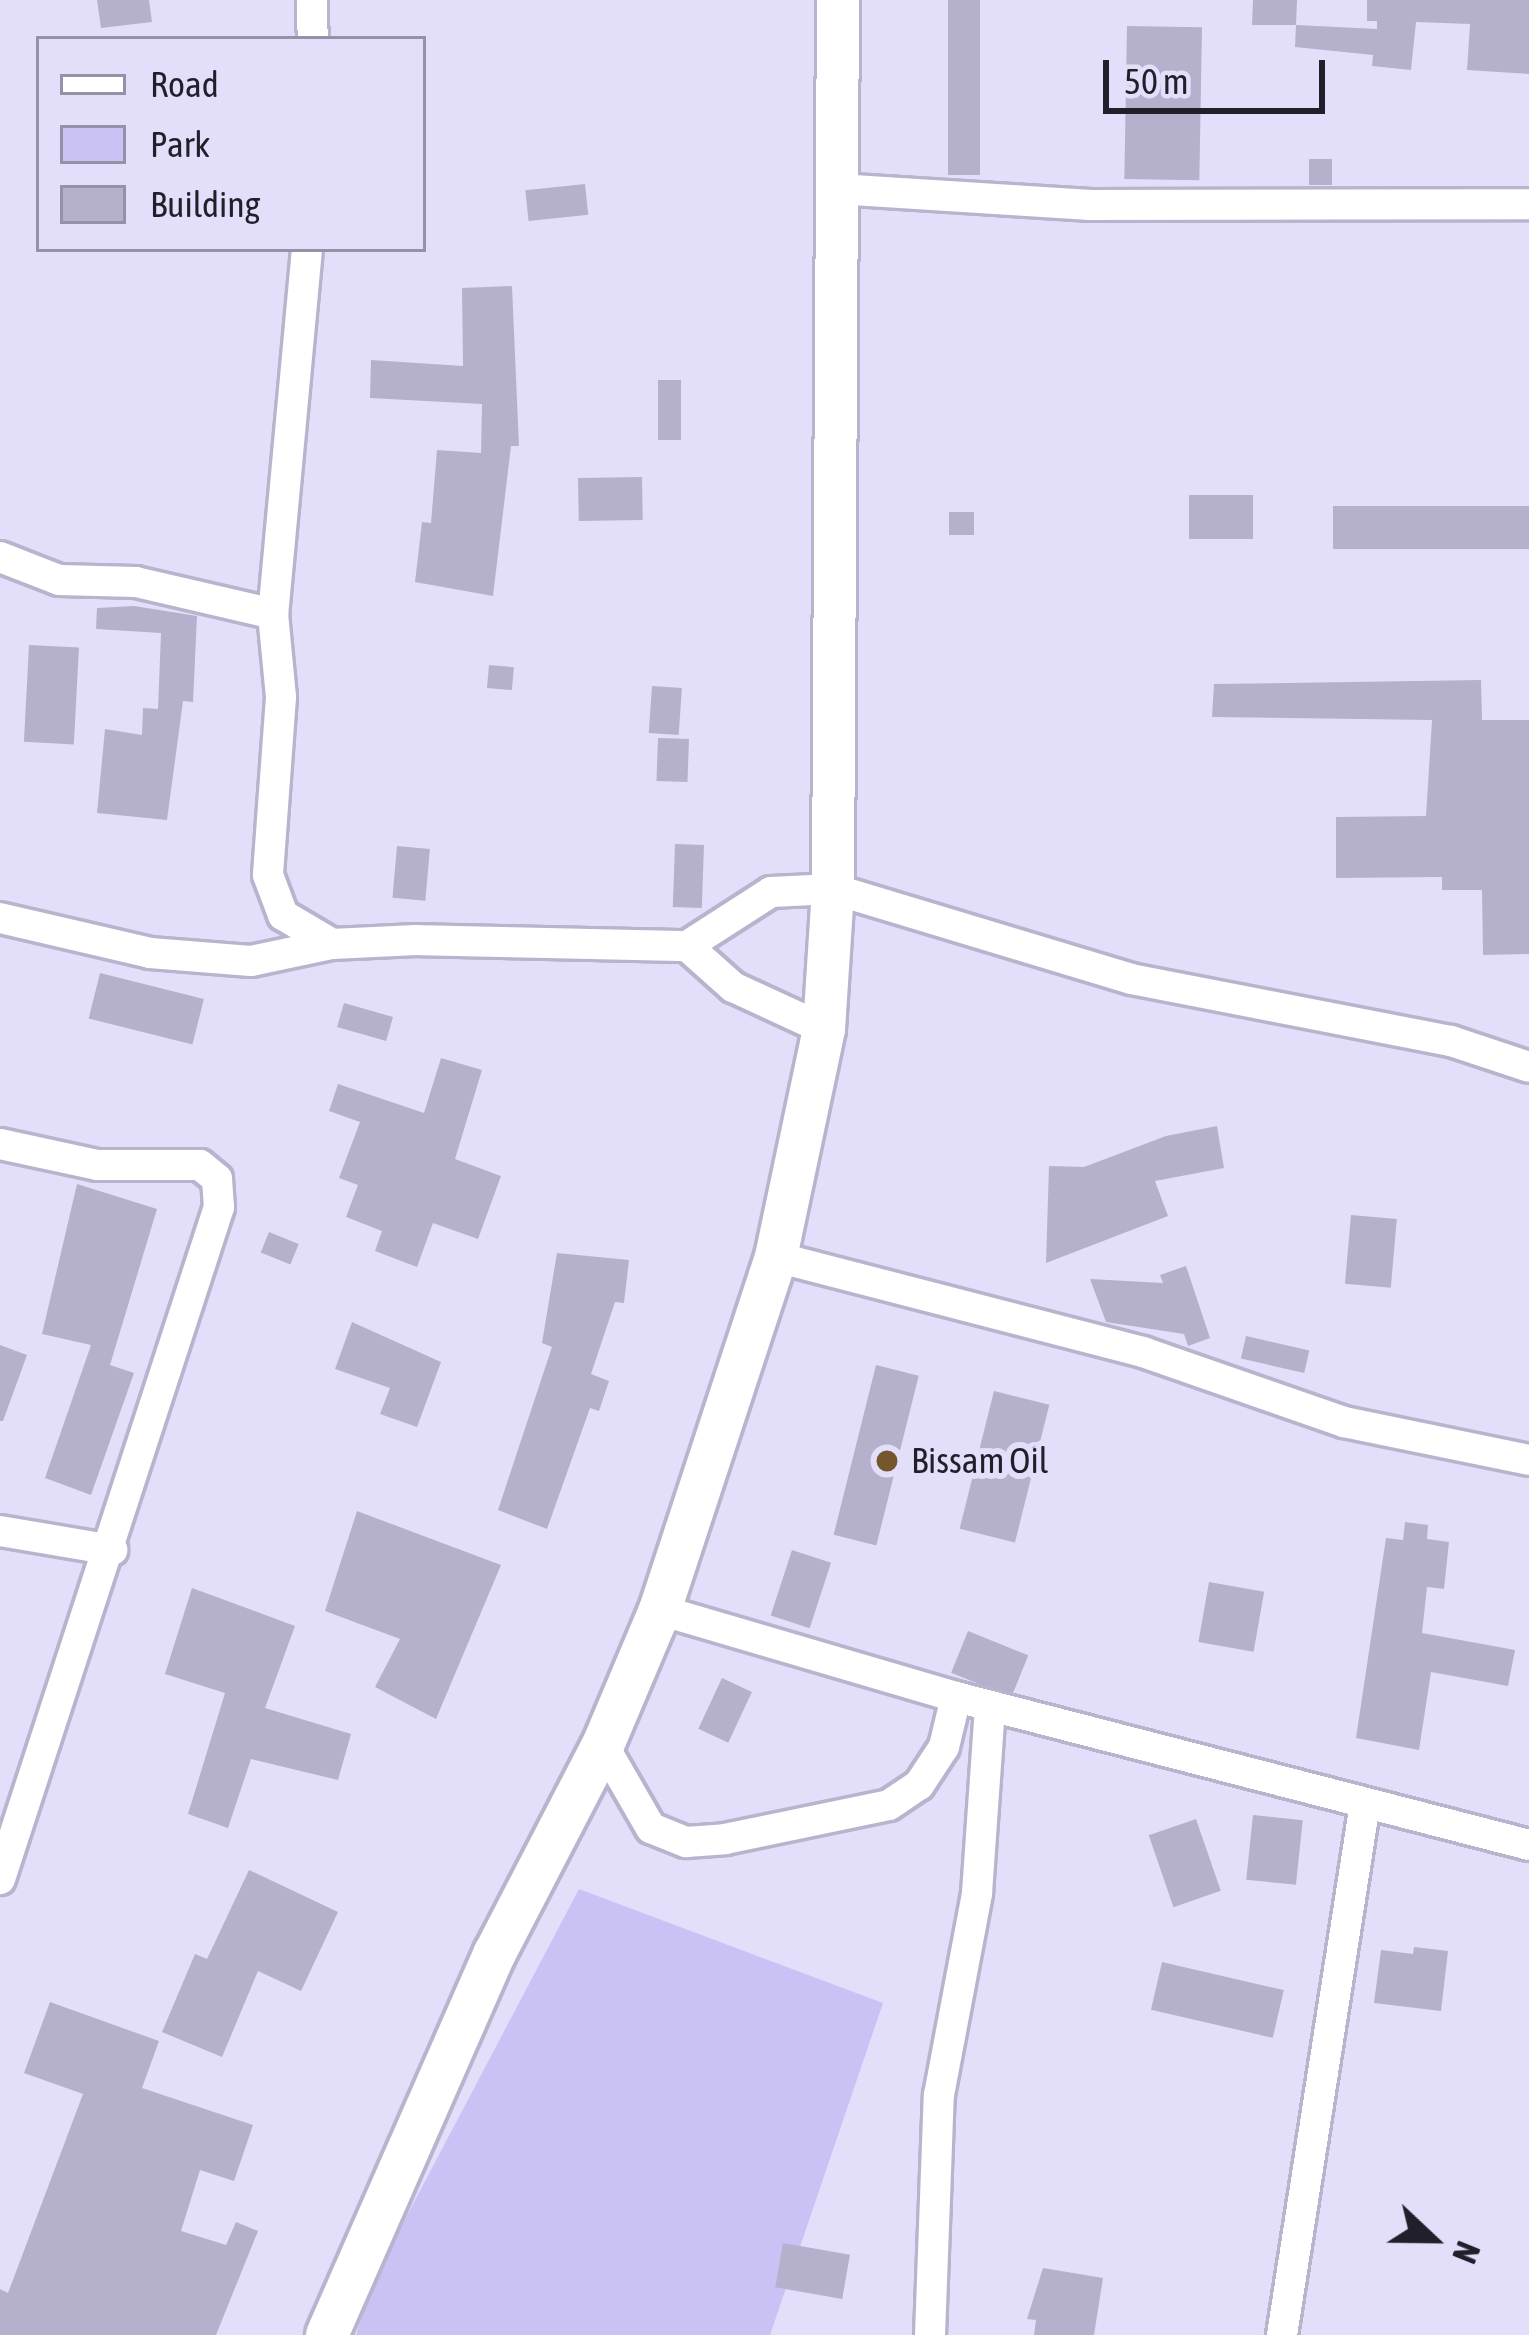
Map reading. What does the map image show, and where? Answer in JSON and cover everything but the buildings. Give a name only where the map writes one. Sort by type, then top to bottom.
[{"type":"main road","points":[[327,2335],[495,1953],[602,1745],[659,1610],[776,1257],[824,1029],[833,889],[838,0]]},
{"type":"street","points":[[312,0],[313,36]]},
{"type":"street","points":[[837,189],[1090,205],[1529,204]]},
{"type":"street","points":[[307,252],[273,614],[281,697],[272,900],[283,915],[332,944]]},
{"type":"street","points":[[0,557],[59,580],[136,582],[273,614]]},
{"type":"street","points":[[0,918],[184,956],[251,962],[332,944],[687,946],[771,892],[833,889],[1131,979],[1431,1037],[1529,1067]]},
{"type":"street","points":[[687,946],[733,987],[824,1029]]},
{"type":"street","points":[[0,1144],[97,1165],[200,1165],[217,1179],[219,1207],[112,1550],[0,1880]]},
{"type":"street","points":[[776,1257],[1142,1352],[1344,1423],[1529,1460]]},
{"type":"street","points":[[0,1531],[112,1550]]},
{"type":"street","points":[[659,1610],[956,1697],[1529,1844]]},
{"type":"street","points":[[602,1745],[651,1828],[686,1842],[725,1839],[889,1804],[919,1785],[944,1747],[956,1697]]},
{"type":"street","points":[[930,2335],[939,2095],[976,1893],[990,1706]]},
{"type":"street","points":[[1282,2335],[1365,1803]]},
{"type":"green space","points":[[579,1889],[883,2003],[770,2335],[356,2335],[373,2280]]},
{"type":"place","name":"Bissam Oil","points":[[887,1461]]}]
